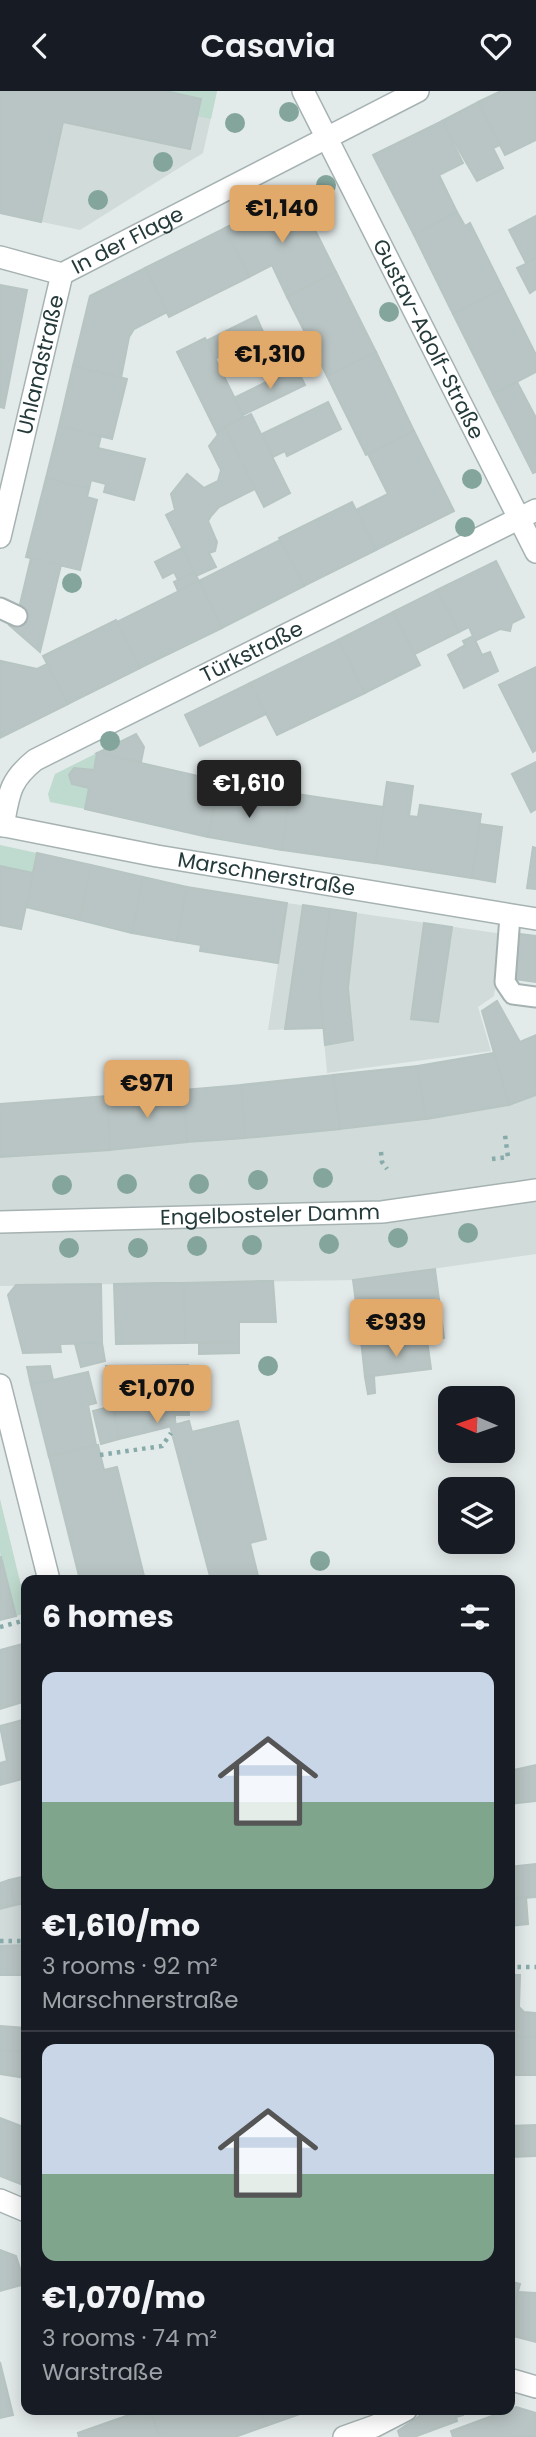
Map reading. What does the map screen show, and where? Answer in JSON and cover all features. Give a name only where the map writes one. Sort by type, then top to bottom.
[{"type":"street","name":"Gustav-Adolf-Straße","points":[[303,91],[528,514],[536,552]]},
{"type":"street","name":"In der Flage","points":[[0,257],[62,274],[418,91]]},
{"type":"street","name":"Uhlandstraße","points":[[0,537],[62,274]]},
{"type":"street","name":"Türkstraße","points":[[1,825],[17,775],[35,760],[528,514]]},
{"type":"street","name":"Marschnerstraße","points":[[1,825],[157,856],[536,919]]},
{"type":"street","name":"Engelbosteler Damm","points":[[0,1222],[382,1212],[536,1190]]},
{"type":"street","points":[[0,1385],[48,1575]]},
{"type":"street","points":[[0,2200],[21,2209]]},
{"type":"street","points":[[515,2381],[536,2388]]},
{"type":"street","points":[[344,2437],[396,2415]]},
{"type":"lane","points":[[510,916],[505,982],[513,994],[536,997]]},
{"type":"path","points":[[492,1159],[508,1157],[505,1135]]},
{"type":"path","points":[[382,1152],[382,1162],[387,1169]]},
{"type":"path","points":[[100,1455],[162,1446],[171,1433]]},
{"type":"path","points":[[0,1627],[21,1621]]},
{"type":"path","points":[[0,1941],[21,1941]]},
{"type":"path","points":[[515,1967],[536,1967]]},
{"type":"shaded area","points":[[0,91],[217,91],[203,153],[80,230],[0,213]]},
{"type":"shaded area","points":[[287,903],[503,934],[494,996],[478,1007],[491,1051],[327,1073],[323,1028],[268,1030]]},
{"type":"shaded area","points":[[536,1095],[536,1254],[356,1280],[0,1286],[0,1157],[245,1138],[426,1119],[509,1105]]},
{"type":"shaded area","points":[[21,1904],[21,1945],[0,1946],[0,1909]]},
{"type":"green space","points":[[165,91],[217,91],[211,119],[197,116],[200,99]]},
{"type":"green space","points":[[97,753],[94,770],[75,768],[69,775],[72,784],[89,788],[85,809],[50,802],[48,794],[55,774]]},
{"type":"green space","points":[[0,845],[37,853],[33,873],[0,866]]},
{"type":"green space","points":[[0,1499],[21,1585],[21,1614],[16,1616],[0,1553]]},
{"type":"building","points":[[0,91],[165,91],[201,99],[190,149],[63,122],[41,222],[0,213]]},
{"type":"building","points":[[501,91],[536,91],[536,140],[505,155],[478,102]]},
{"type":"building","points":[[478,102],[500,145],[493,148],[503,168],[477,181],[442,121]]},
{"type":"building","points":[[442,121],[463,163],[439,175],[457,212],[414,235],[373,155]]},
{"type":"building","points":[[296,192],[336,272],[287,297],[272,265],[249,277],[225,228]]},
{"type":"building","points":[[457,212],[465,226],[470,223],[503,289],[453,314],[414,235]]},
{"type":"building","points":[[536,216],[536,258],[526,263],[509,230]]},
{"type":"building","points":[[225,228],[249,277],[169,317],[145,268]]},
{"type":"building","points":[[536,259],[536,289],[530,293],[517,268]]},
{"type":"building","points":[[145,268],[167,312],[134,329],[129,337],[121,378],[73,366],[90,296]]},
{"type":"building","points":[[336,272],[376,352],[327,376],[287,297]]},
{"type":"building","points":[[0,285],[27,290],[4,408],[0,407]]},
{"type":"building","points":[[503,289],[536,355],[536,372],[493,394],[453,314]]},
{"type":"building","points":[[256,316],[264,334],[215,359],[206,341]]},
{"type":"building","points":[[205,338],[244,417],[224,427],[218,435],[177,352]]},
{"type":"building","points":[[376,352],[414,431],[366,455],[327,376]]},
{"type":"building","points":[[73,366],[127,379],[112,439],[59,426]]},
{"type":"building","points":[[296,367],[305,385],[243,415],[234,398]]},
{"type":"building","points":[[517,382],[536,418],[536,472],[533,473],[493,394]]},
{"type":"building","points":[[328,402],[341,429],[287,456],[285,451],[273,457],[262,434]]},
{"type":"building","points":[[251,414],[290,493],[264,507],[224,427]]},
{"type":"building","points":[[59,426],[101,436],[98,448],[145,459],[134,500],[104,492],[106,484],[91,480],[89,489],[46,478]]},
{"type":"building","points":[[224,427],[255,489],[219,507],[211,516],[208,521],[217,542],[215,551],[209,553],[216,567],[196,576],[166,515],[175,510],[171,494],[187,474],[204,488],[218,481],[221,470],[209,446]]},
{"type":"building","points":[[414,431],[454,511],[376,550],[356,510],[388,494],[368,454]]},
{"type":"building","points":[[46,478],[89,489],[87,497],[97,500],[80,570],[26,557]]},
{"type":"building","points":[[352,502],[376,550],[304,586],[279,538]]},
{"type":"building","points":[[280,540],[304,586],[222,628],[199,581]]},
{"type":"building","points":[[182,548],[194,572],[178,580],[174,572],[163,578],[155,562]]},
{"type":"building","points":[[31,558],[61,565],[40,652],[9,625],[16,621]]},
{"type":"building","points":[[496,561],[524,617],[512,623],[510,631],[500,629],[475,641],[469,627],[459,632],[437,590]]},
{"type":"building","points":[[194,572],[199,581],[178,591],[174,582]]},
{"type":"building","points":[[199,581],[222,628],[140,668],[117,622]]},
{"type":"building","points":[[437,590],[459,632],[415,654],[393,612]]},
{"type":"building","points":[[393,612],[420,665],[365,693],[338,640]]},
{"type":"building","points":[[116,620],[140,668],[68,704],[43,656]]},
{"type":"building","points":[[473,636],[482,655],[490,652],[498,671],[464,688],[448,655],[465,645],[463,641]]},
{"type":"building","points":[[338,640],[365,693],[277,735],[250,683]]},
{"type":"building","points":[[1,661],[37,669],[47,664],[68,704],[0,738]]},
{"type":"building","points":[[536,667],[536,750],[533,752],[499,685]]},
{"type":"building","points":[[250,683],[266,714],[200,746],[185,715]]},
{"type":"building","points":[[136,734],[144,747],[141,762],[97,753]]},
{"type":"building","points":[[97,753],[220,781],[208,837],[85,809],[89,788],[72,784],[69,775],[74,768],[94,770]]},
{"type":"building","points":[[536,762],[536,809],[531,812],[512,774]]},
{"type":"building","points":[[387,782],[413,786],[409,816],[418,817],[420,805],[481,814],[472,878],[375,863]]},
{"type":"building","points":[[218,790],[289,802],[282,850],[208,837]]},
{"type":"building","points":[[290,793],[384,807],[375,863],[282,850]]},
{"type":"building","points":[[480,824],[502,827],[495,882],[472,878]]},
{"type":"building","points":[[533,847],[536,848],[536,889],[527,888]]},
{"type":"building","points":[[37,853],[91,865],[80,920],[26,907]]},
{"type":"building","points":[[91,865],[143,877],[132,933],[80,920]]},
{"type":"building","points":[[0,866],[33,873],[21,929],[0,925]]},
{"type":"building","points":[[143,877],[187,887],[177,941],[132,933]]},
{"type":"building","points":[[187,887],[287,903],[278,963],[200,951],[201,945],[177,941]]},
{"type":"building","points":[[303,905],[330,909],[320,988],[323,1028],[285,1029]]},
{"type":"building","points":[[330,909],[356,913],[348,988],[353,1040],[325,1045],[320,988]]},
{"type":"building","points":[[424,923],[452,927],[438,1022],[411,1019]]},
{"type":"building","points":[[520,934],[536,936],[536,982],[514,979]]},
{"type":"building","points":[[497,1001],[520,1042],[536,1035],[536,1095],[509,1105],[482,1011]]},
{"type":"building","points":[[494,1053],[509,1105],[426,1119],[417,1066]]},
{"type":"building","points":[[417,1066],[426,1119],[340,1129],[333,1075]]},
{"type":"building","points":[[333,1075],[340,1129],[245,1138],[241,1085]]},
{"type":"building","points":[[241,1085],[245,1138],[187,1142],[184,1090]]},
{"type":"building","points":[[184,1090],[187,1142],[110,1150],[107,1096]]},
{"type":"building","points":[[107,1096],[110,1150],[0,1157],[0,1104]]},
{"type":"building","points":[[435,1269],[444,1338],[362,1349],[353,1280]]},
{"type":"building","points":[[273,1281],[276,1322],[239,1322],[239,1342],[185,1343],[184,1283]]},
{"type":"building","points":[[184,1283],[185,1343],[116,1344],[114,1284]]},
{"type":"building","points":[[101,1284],[102,1343],[60,1344],[61,1352],[23,1353],[8,1295],[16,1285]]},
{"type":"building","points":[[427,1340],[431,1369],[365,1377],[362,1349]]},
{"type":"building","points":[[239,1342],[239,1353],[199,1354],[199,1343]]},
{"type":"building","points":[[102,1343],[105,1361],[81,1367],[75,1344]]},
{"type":"building","points":[[188,1365],[189,1415],[175,1415],[175,1420],[116,1421],[106,1366]]},
{"type":"building","points":[[50,1366],[53,1380],[31,1385],[27,1367]]},
{"type":"building","points":[[88,1372],[96,1403],[88,1405],[96,1445],[49,1457],[31,1385]]},
{"type":"building","points":[[374,1376],[375,1393],[368,1394],[365,1377]]},
{"type":"building","points":[[113,1406],[119,1439],[101,1444],[93,1411]]},
{"type":"building","points":[[143,1420],[175,1420],[176,1425],[144,1433]]},
{"type":"building","points":[[143,1420],[144,1433],[119,1439],[116,1421]]},
{"type":"building","points":[[189,1421],[192,1432],[238,1421],[266,1539],[250,1543],[258,1575],[210,1575],[170,1426]]},
{"type":"building","points":[[98,1445],[104,1470],[117,1467],[144,1575],[79,1575],[49,1456]]},
{"type":"building","points":[[0,1558],[16,1616],[0,1620]]},
{"type":"building","points":[[21,1644],[21,1703],[0,1709],[0,1650]]},
{"type":"building","points":[[21,1720],[21,1779],[0,1785],[0,1763],[7,1761],[0,1726]]},
{"type":"building","points":[[536,1765],[536,1801],[515,1803],[515,1770]]},
{"type":"building","points":[[536,1864],[536,1897],[515,1899],[515,1866]]},
{"type":"building","points":[[21,1877],[21,1904],[15,1905],[9,1880]]},
{"type":"building","points":[[9,1880],[15,1905],[0,1909],[0,1883]]},
{"type":"building","points":[[526,1897],[528,1924],[515,1925],[515,1898]]},
{"type":"building","points":[[21,1945],[21,1975],[0,1975],[0,1946]]},
{"type":"building","points":[[515,1975],[520,1975],[519,2007],[524,2012],[536,2013],[536,2037],[515,2036]]},
{"type":"building","points":[[0,2026],[21,2028],[21,2052],[0,2050]]},
{"type":"building","points":[[515,2036],[536,2037],[536,2075],[515,2075]]},
{"type":"building","points":[[0,2050],[21,2052],[21,2077],[0,2074]]},
{"type":"building","points":[[0,2118],[21,2126],[21,2184],[0,2176]]},
{"type":"building","points":[[536,2125],[536,2156],[515,2157],[515,2126]]},
{"type":"building","points":[[0,2250],[16,2256],[21,2272],[21,2285],[0,2291]]},
{"type":"building","points":[[515,2283],[520,2284],[515,2302]]},
{"type":"building","points":[[518,2292],[536,2293],[536,2342],[515,2337]]},
{"type":"building","points":[[0,2362],[13,2415],[0,2418]]},
{"type":"building","points":[[515,2407],[536,2413],[536,2437],[453,2437],[451,2431],[494,2415],[515,2415]]},
{"type":"building","points":[[129,2415],[152,2415],[160,2437],[79,2437],[78,2433]]},
{"type":"building","points":[[152,2415],[262,2415],[266,2426],[235,2437],[160,2437]]},
{"type":"building","points":[[262,2415],[297,2415],[266,2426]]},
{"type":"building","points":[[421,2415],[463,2415],[456,2417],[457,2421],[414,2437],[400,2437],[398,2431]]}]
